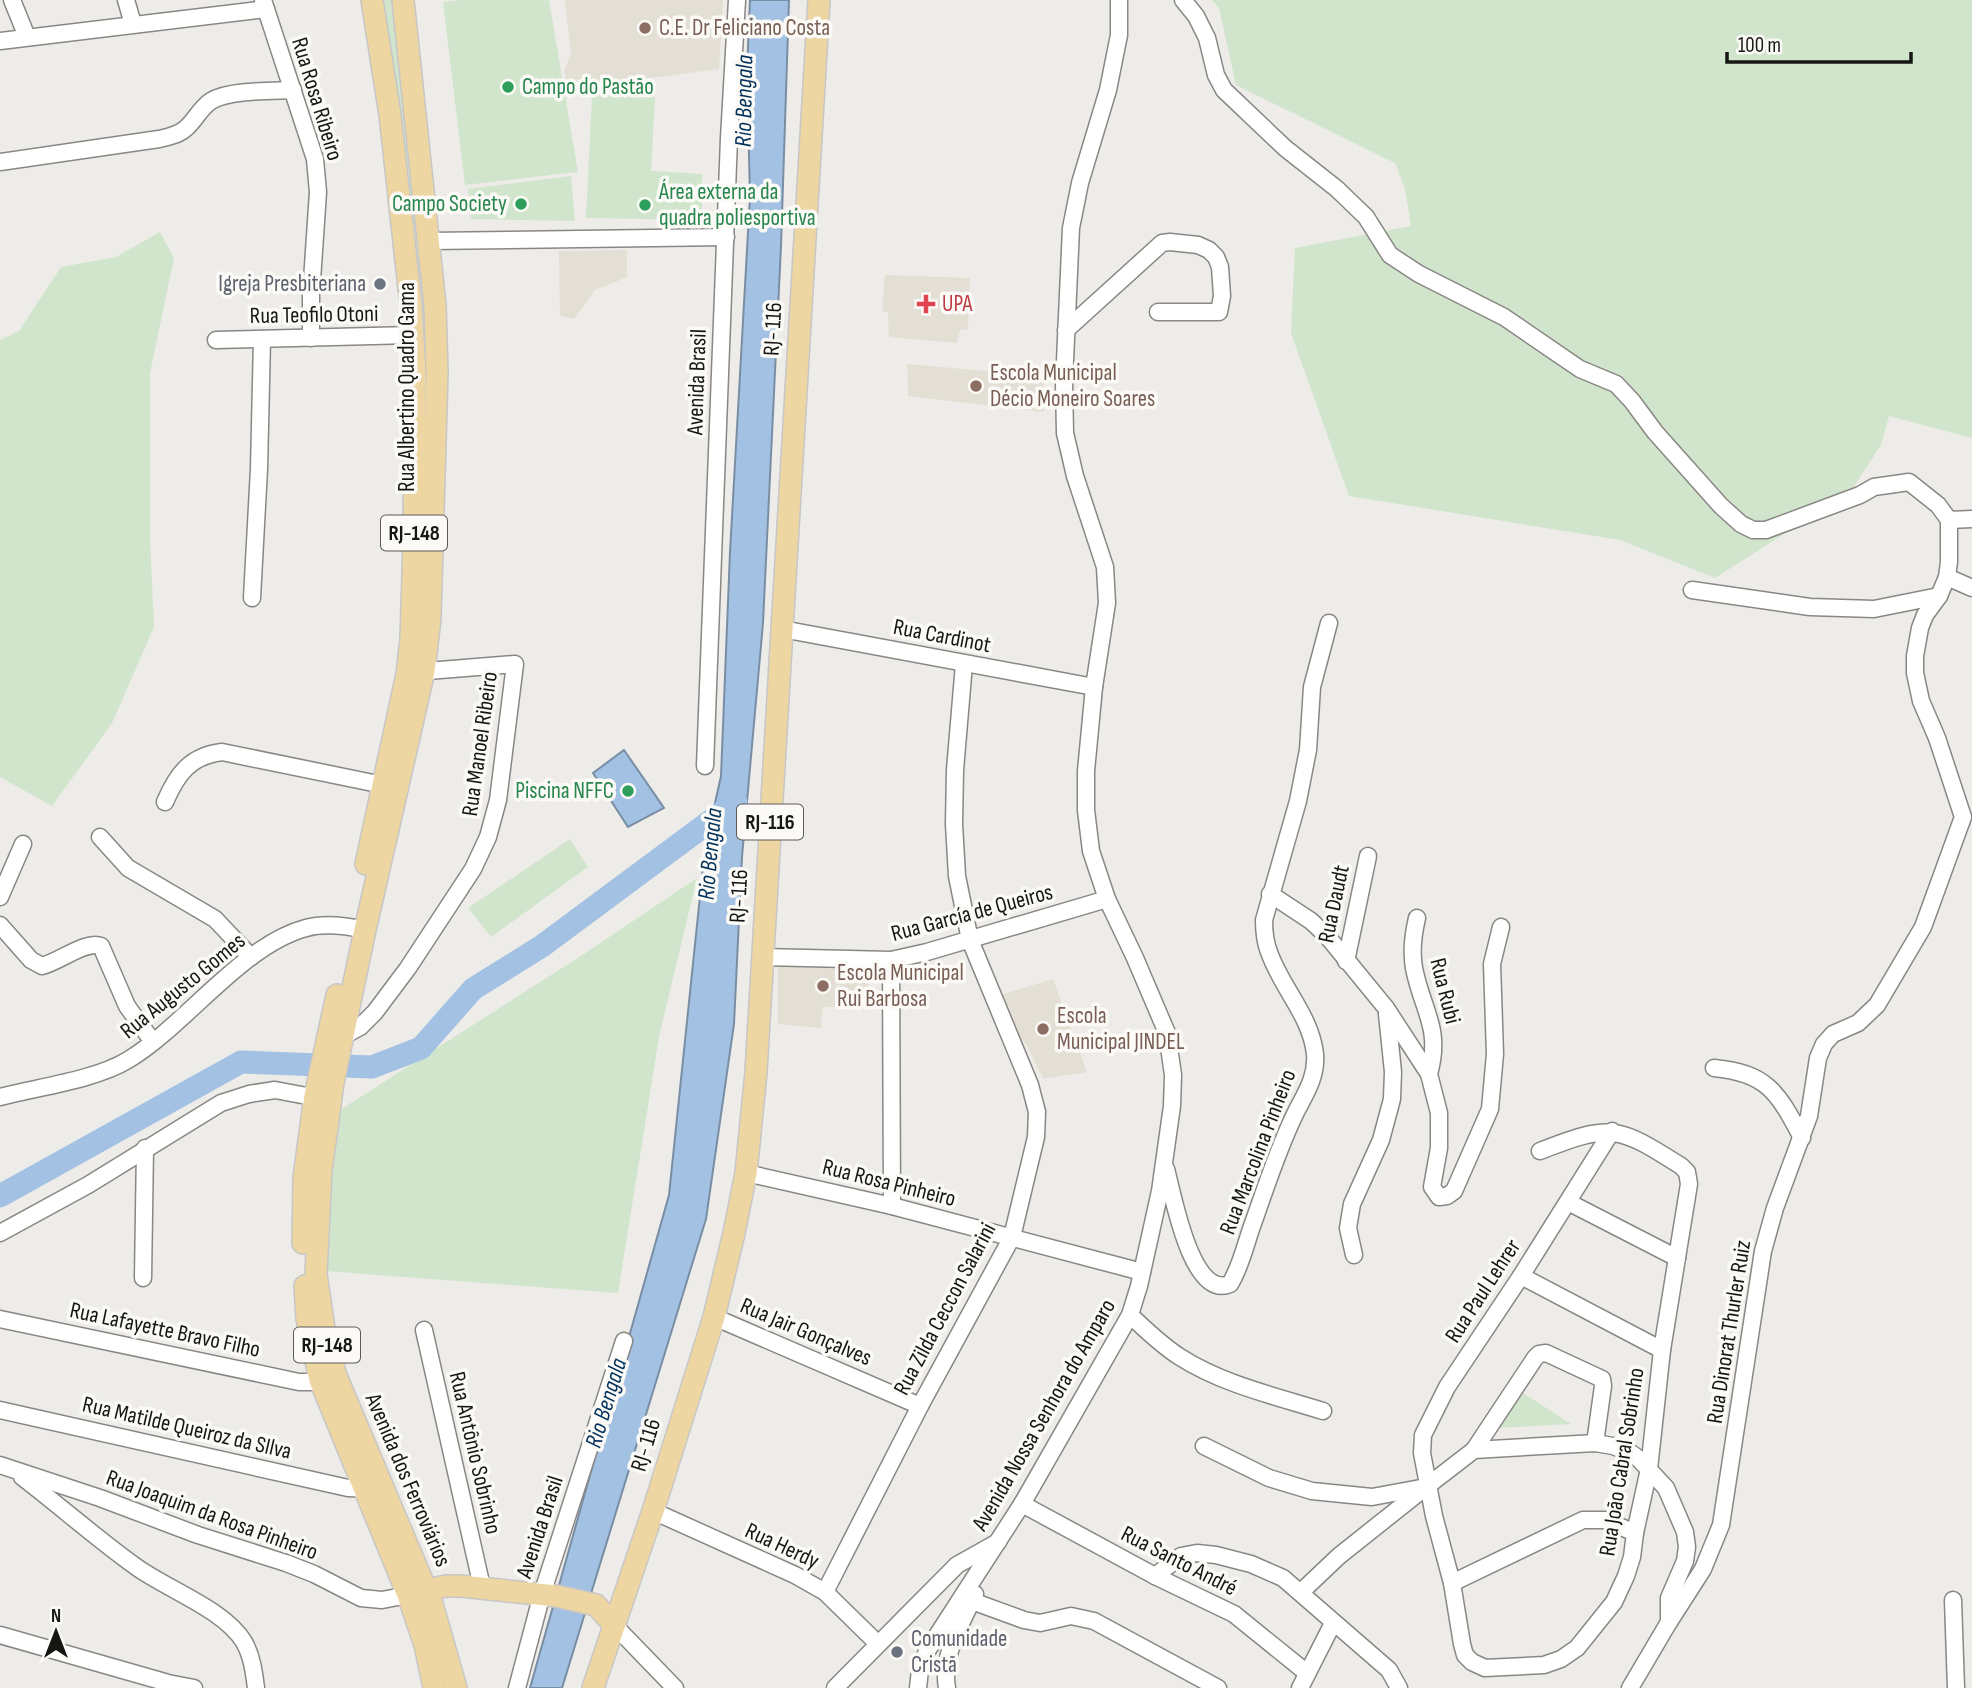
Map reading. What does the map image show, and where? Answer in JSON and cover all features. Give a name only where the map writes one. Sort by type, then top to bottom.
[{"type":"main road","name":"Rua Albertino Quadro Gama","points":[[324,1090],[416,672],[432,567],[437,372],[435,305],[403,0]]},
{"type":"main road","name":"RJ- 116","points":[[593,1688],[653,1511],[714,1317],[746,1172],[756,1072],[819,0]]},
{"type":"main road","name":"Rua Albertino Quadro Gama","points":[[358,928],[383,785],[416,672],[411,639],[415,372],[408,265],[373,7]]},
{"type":"main road","points":[[415,372],[437,372]]},
{"type":"main road","name":"RJ-148","points":[[324,1090],[304,1178],[303,1254],[307,1319],[328,1378],[417,1593],[434,1688]]},
{"type":"main road","points":[[417,1593],[446,1586],[482,1587],[549,1595],[596,1605],[614,1625]]},
{"type":"main road","name":"Avenida dos Ferroviários","points":[[417,1593],[439,1623],[456,1688]]},
{"type":"street","points":[[12,0],[27,37]]},
{"type":"street","points":[[126,0],[134,24]]},
{"type":"street","points":[[373,7],[403,0]]},
{"type":"street","name":"Avenida Brasil","points":[[705,766],[737,0]]},
{"type":"street","name":"Avenida Nossa Senhora do Amparo","points":[[918,1688],[920,1670],[927,1651],[1000,1541],[1130,1315],[1142,1272],[1164,1163],[1172,1106],[1171,1054],[1167,1033],[1107,899],[1091,851],[1086,810],[1086,771],[1094,687],[1107,603],[1105,566],[1075,476],[1065,433],[1064,383],[1071,228],[1080,183],[1111,76],[1119,35],[1119,0]]},
{"type":"street","points":[[1183,0],[1196,16],[1207,38],[1216,75],[1224,90],[1285,148],[1337,189],[1366,217],[1390,255],[1419,274],[1504,317],[1580,369],[1616,384],[1663,442],[1741,524],[1753,530],[1766,530],[1837,505],[1874,487],[1909,482],[1938,505],[1948,520],[1949,562],[1947,577],[1939,596],[1874,610],[1810,607],[1692,590]]},
{"type":"street","points":[[0,41],[264,4]]},
{"type":"street","name":"Rua Rosa Ribeiro","points":[[264,4],[315,159],[318,192],[311,338]]},
{"type":"street","points":[[0,162],[159,139],[187,128],[200,110],[213,99],[293,90]]},
{"type":"street","points":[[429,241],[726,237]]},
{"type":"street","points":[[1066,330],[1162,243],[1191,244],[1209,250],[1220,267],[1222,296],[1219,312],[1158,312]]},
{"type":"street","name":"Rua Teofilo Otoni","points":[[216,340],[412,335]]},
{"type":"street","points":[[251,598],[259,469],[262,339]]},
{"type":"street","points":[[1948,520],[1972,519]]},
{"type":"street","points":[[1947,577],[1972,588]]},
{"type":"street","name":"Rua Dinorat Thurler Ruiz","points":[[1630,1688],[1703,1569],[1721,1525],[1763,1251],[1775,1208],[1809,1116],[1818,1058],[1824,1044],[1833,1034],[1858,1023],[1877,1005],[1923,927],[1963,817],[1915,673],[1916,642],[1925,615],[1939,596]]},
{"type":"street","name":"Rua Marcolina Pinheiro","points":[[1164,1163],[1188,1249],[1199,1271],[1213,1285],[1220,1287],[1230,1284],[1278,1152],[1315,1071],[1315,1052],[1298,1004],[1269,953],[1264,936],[1264,920],[1297,801],[1308,750],[1312,687],[1329,622]]},
{"type":"street","name":"Rua Cardinot","points":[[782,629],[1094,687]]},
{"type":"street","name":"Rua Manoel Ribeiro","points":[[332,1050],[375,1012],[474,869],[488,837],[498,800],[515,664],[416,672]]},
{"type":"street","name":"Rua Zilda Ceccon Salarini","points":[[825,1591],[920,1406],[1012,1237],[1036,1137],[1037,1112],[1030,1085],[970,940],[957,876],[955,770],[964,664]]},
{"type":"street","points":[[165,802],[175,777],[207,754],[222,752],[383,785]]},
{"type":"street","points":[[100,838],[128,868],[215,919],[251,957]]},
{"type":"street","points":[[0,897],[23,844]]},
{"type":"street","name":"Rua Daudt","points":[[1346,961],[1368,856]]},
{"type":"street","points":[[1270,894],[1311,921],[1327,936],[1386,1008],[1429,1074],[1439,1113],[1440,1148],[1433,1191],[1443,1198],[1451,1194],[1457,1185],[1490,1109],[1495,1054],[1492,964],[1501,927]]},
{"type":"street","name":"Rua García de Queiros","points":[[762,957],[891,960],[970,940],[1107,899]]},
{"type":"street","name":"Rua Rubi","points":[[1417,918],[1413,939],[1414,968],[1435,1045],[1429,1074]]},
{"type":"street","points":[[0,925],[31,960],[42,966],[52,964],[90,944],[101,946],[127,1006],[153,1042]]},
{"type":"street","name":"Rua Augusto Gomes","points":[[0,1097],[102,1071],[126,1061],[153,1042],[251,957],[287,935],[309,927],[358,928]]},
{"type":"street","points":[[891,960],[892,1206]]},
{"type":"street","points":[[1354,1255],[1348,1228],[1352,1203],[1381,1140],[1392,1099],[1393,1072],[1386,1008]]},
{"type":"street","points":[[1714,1068],[1745,1074],[1772,1088],[1781,1098],[1802,1138]]},
{"type":"street","points":[[0,1233],[88,1185],[221,1102],[275,1090],[324,1090]]},
{"type":"street","points":[[1540,1151],[1573,1138],[1612,1131]]},
{"type":"street","name":"Rua João Cabral Sobrinho","points":[[1427,1486],[1452,1583],[1465,1655],[1485,1668],[1544,1665],[1561,1659],[1577,1648],[1614,1602],[1632,1557],[1649,1469],[1662,1350],[1689,1184],[1689,1178],[1682,1166],[1632,1136],[1612,1131]]},
{"type":"street","name":"Rua Paul Lehrer","points":[[1427,1486],[1422,1454],[1423,1435],[1447,1387],[1612,1131]]},
{"type":"street","points":[[143,1278],[145,1148]]},
{"type":"street","name":"Rua Rosa Pinheiro","points":[[746,1172],[892,1206],[1142,1272]]},
{"type":"street","points":[[1568,1202],[1676,1258]]},
{"type":"street","points":[[1521,1276],[1662,1350]]},
{"type":"street","points":[[1130,1315],[1159,1342],[1182,1358],[1219,1377],[1322,1411]]},
{"type":"street","name":"Rua Jair Gonçalves","points":[[714,1317],[920,1406]]},
{"type":"street","name":"Rua Lafayette Bravo Filho","points":[[0,1319],[299,1382],[328,1378]]},
{"type":"street","name":"Rua Antônio Sobrinho","points":[[424,1330],[482,1587]]},
{"type":"street","name":"Avenida Brasil","points":[[517,1688],[549,1595],[624,1341]]},
{"type":"street","points":[[1301,1592],[1339,1556],[1474,1450],[1535,1358],[1546,1353],[1602,1379],[1594,1443]]},
{"type":"street","name":"Rua Matilde Queiroz da SIlva","points":[[0,1410],[373,1489]]},
{"type":"street","name":"Rua Dinorat Thurler Ruiz","points":[[1474,1450],[1594,1443],[1632,1453],[1666,1488],[1674,1502],[1686,1540],[1685,1561],[1669,1598],[1669,1622]]},
{"type":"street","points":[[1204,1446],[1269,1478],[1312,1491],[1372,1497],[1427,1486]]},
{"type":"street","points":[[6,1467],[137,1568],[187,1596],[225,1622],[243,1641],[253,1662],[256,1688]]},
{"type":"street","name":"Rua Joaquim da Rosa Pinheiro","points":[[6,1467],[286,1563],[360,1598],[382,1600],[417,1593]]},
{"type":"street","name":"Rua Santo André","points":[[1022,1504],[1155,1576],[1246,1621],[1303,1680]]},
{"type":"street","name":"Rua Herdy","points":[[653,1511],[825,1591],[877,1643]]},
{"type":"street","points":[[1452,1583],[1583,1520],[1605,1520],[1635,1533]]},
{"type":"street","points":[[947,1688],[945,1679],[951,1646],[1000,1541]]},
{"type":"street","points":[[835,1688],[957,1565],[1000,1541]]},
{"type":"street","points":[[1155,1576],[1181,1556],[1197,1553],[1251,1564],[1283,1578],[1390,1671],[1399,1688]]},
{"type":"street","points":[[1953,1600],[1956,1688]]},
{"type":"street","points":[[972,1601],[1040,1623],[1071,1616],[1094,1621],[1218,1688]]},
{"type":"street","points":[[1303,1680],[1333,1623]]},
{"type":"street","points":[[614,1625],[675,1688]]},
{"type":"street","points":[[0,1635],[194,1688]]},
{"type":"shaded area","name":"C.E. Dr Feliciano Costa","points":[[565,0],[723,0],[719,69],[567,89],[564,70],[571,55]]},
{"type":"shaded area","points":[[627,250],[627,277],[595,290],[574,319],[560,316],[559,251]]},
{"type":"shaded area","name":"UPA","points":[[885,275],[970,278],[968,329],[960,330],[957,343],[889,337],[888,312],[882,312]]},
{"type":"shaded area","name":"Escola Municipal Décio Moneiro Soares","points":[[907,364],[1044,376],[1044,412],[908,396]]},
{"type":"shaded area","name":"Escola Municipal Rui Barbosa","points":[[778,965],[872,965],[865,1007],[823,1007],[821,1028],[778,1024]]},
{"type":"shaded area","name":"Escola Municipal JINDEL","points":[[1053,979],[1087,1072],[1043,1079],[1026,1044],[1017,1034],[1000,995]]},
{"type":"green space","points":[[376,0],[399,0],[436,361],[417,359]]},
{"type":"green space","name":"Campo do Pastão","points":[[549,0],[578,172],[465,185],[443,2]]},
{"type":"green space","points":[[1212,0],[1972,0],[1972,438],[1889,416],[1881,445],[1851,491],[1715,578],[1620,540],[1349,496],[1291,333],[1295,248],[1411,226],[1405,189],[1395,163],[1236,85],[1219,8]]},
{"type":"green space","points":[[592,95],[655,97],[651,171],[702,174],[702,220],[586,218]]},
{"type":"green space","name":"Campo Society","points":[[571,176],[575,221],[471,219],[468,189]]},
{"type":"green space","points":[[160,232],[174,258],[150,373],[150,538],[154,627],[112,723],[52,806],[0,777],[0,340],[19,331],[61,267],[116,257]]},
{"type":"green space","points":[[570,839],[588,867],[491,937],[468,908]]},
{"type":"green space","points":[[697,878],[659,1037],[618,1293],[325,1271],[337,1112],[584,954]]},
{"type":"green space","points":[[1520,1391],[1571,1424],[1497,1428]]},
{"type":"water","name":"Rio Bengala","points":[[750,0],[789,0],[781,246],[763,623],[742,857],[734,1024],[706,1219],[562,1688],[530,1688],[669,1195],[705,848],[721,776],[730,552],[750,197],[747,70]]},
{"type":"water","name":"Piscina NFFC","points":[[624,750],[664,808],[628,827],[593,773]]},
{"type":"waterway","name":"Rio Bengala","points":[[0,1196],[241,1062],[372,1067],[421,1048],[473,989],[542,946],[736,802]]},
{"type":"place","name":"C.E. Dr Feliciano Costa","points":[[645,28]]},
{"type":"place","name":"Campo do Pastão","points":[[508,87]]},
{"type":"place","name":"Campo Society","points":[[521,204]]},
{"type":"place","name":"Área externa da quadra poliesportiva","points":[[645,205]]},
{"type":"place","name":"Igreja Presbiteriana","points":[[380,284]]},
{"type":"place","name":"UPA","points":[[926,304]]},
{"type":"place","name":"Escola Municipal Décio Moneiro Soares","points":[[976,386]]},
{"type":"place","name":"Piscina NFFC","points":[[628,791]]},
{"type":"place","name":"Escola Municipal Rui Barbosa","points":[[823,986]]},
{"type":"place","name":"Escola Municipal JINDEL","points":[[1043,1029]]},
{"type":"place","name":"Comunidade Cristã","points":[[897,1652]]}]
